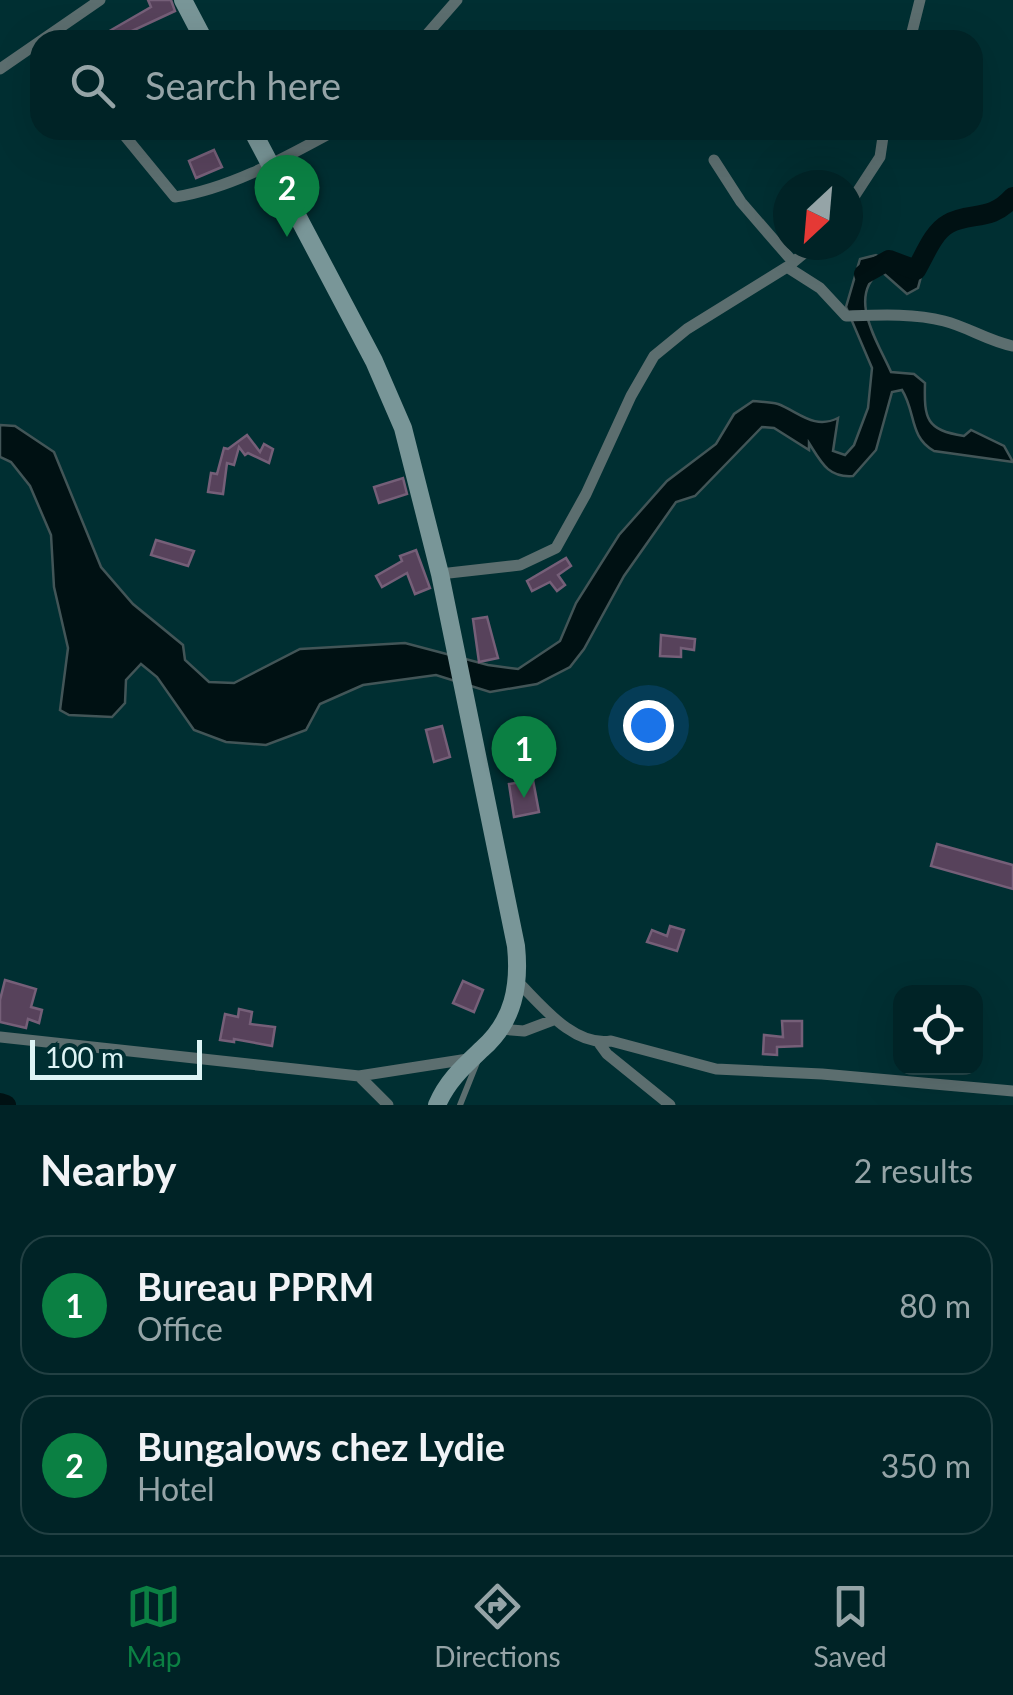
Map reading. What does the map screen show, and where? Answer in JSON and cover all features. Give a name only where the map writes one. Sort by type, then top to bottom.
[{"type":"main road","points":[[183,0],[199,30]]},
{"type":"main road","points":[[257,140],[374,361],[403,428],[440,574],[516,946],[520,983],[500,1029],[442,1092],[437,1105]]},
{"type":"street","points":[[53,30],[100,0]]},
{"type":"street","points":[[431,30],[457,0]]},
{"type":"street","points":[[912,30],[920,0]]},
{"type":"street","points":[[0,69],[30,47]]},
{"type":"street","points":[[128,140],[175,197],[195,194],[270,165],[317,140]]},
{"type":"street","points":[[863,184],[880,158],[883,140]]},
{"type":"street","points":[[714,160],[790,264],[846,316],[944,321],[995,343],[1013,346]]},
{"type":"street","points":[[440,574],[520,566],[556,548],[654,356],[687,329],[795,260]]},
{"type":"street","points":[[520,983],[553,1020],[600,1043],[607,1054],[670,1105]]},
{"type":"street","points":[[500,1029],[524,1030],[553,1020]]},
{"type":"street","points":[[0,1037],[359,1076],[475,1054]]},
{"type":"street","points":[[600,1043],[611,1041],[716,1068],[1013,1091]]},
{"type":"street","points":[[359,1076],[388,1105]]},
{"type":"lane","points":[[460,1105],[475,1054]]},
{"type":"shaded area","points":[[876,255],[900,269],[915,255],[923,269],[918,288],[907,294],[881,271],[866,293],[868,320],[891,372],[914,374],[925,383],[925,406],[935,426],[964,436],[971,430],[1004,446],[1013,462],[934,451],[920,439],[902,390],[892,392],[876,450],[853,476],[831,471],[809,443],[809,450],[774,428],[762,427],[695,496],[676,502],[624,576],[584,649],[570,667],[537,684],[490,692],[436,675],[363,685],[320,704],[306,730],[266,745],[226,742],[194,730],[157,677],[141,664],[126,680],[125,703],[112,717],[69,715],[60,710],[68,648],[54,587],[51,535],[30,486],[11,462],[0,457],[0,425],[15,426],[54,452],[101,567],[133,604],[183,645],[185,660],[209,682],[234,683],[300,649],[405,643],[518,669],[560,641],[576,603],[619,535],[667,481],[716,444],[734,414],[753,401],[778,404],[814,421],[838,418],[833,451],[845,455],[854,445],[868,408],[872,368],[846,307],[863,258]]},
{"type":"building","points":[[148,0],[171,0],[175,11],[134,30],[111,30],[151,7]]},
{"type":"building","points":[[214,150],[222,167],[196,178],[189,161]]},
{"type":"building","points":[[247,435],[260,452],[264,444],[273,449],[269,463],[245,455],[239,447],[234,465],[227,463],[223,494],[208,492],[211,473],[217,474],[224,448]]},
{"type":"building","points":[[403,478],[407,494],[379,503],[374,487]]},
{"type":"building","points":[[156,540],[194,551],[188,566],[151,555]]},
{"type":"building","points":[[416,550],[430,588],[415,594],[407,573],[382,587],[376,576],[402,561],[400,556]]},
{"type":"building","points":[[566,558],[571,566],[558,575],[565,585],[557,591],[550,582],[532,591],[527,581]]},
{"type":"building","points":[[487,617],[498,658],[479,662],[473,619]]},
{"type":"building","points":[[661,635],[695,639],[694,650],[681,648],[681,657],[660,656]]},
{"type":"building","points":[[442,726],[450,757],[434,762],[426,730]]},
{"type":"building","points":[[533,780],[539,812],[514,817],[509,784]]},
{"type":"building","points":[[937,844],[1013,865],[1013,889],[931,866]]},
{"type":"building","points":[[670,926],[684,930],[677,951],[647,942],[652,930],[667,936]]},
{"type":"building","points":[[5,980],[36,989],[31,1007],[42,1010],[39,1023],[28,1019],[26,1028],[0,1022]]},
{"type":"building","points":[[463,981],[483,990],[474,1012],[453,1003]]},
{"type":"building","points":[[239,1009],[252,1012],[250,1024],[275,1027],[272,1046],[220,1040],[225,1014],[238,1017]]},
{"type":"building","points":[[782,1021],[802,1021],[802,1046],[777,1047],[777,1055],[763,1054],[764,1035],[783,1037]]},
{"type":"waterway","points":[[864,274],[889,260],[916,270],[943,228],[956,220],[988,214],[1013,197]]},
{"type":"waterway","points":[[0,1103],[6,1105]]},
{"type":"place","name":"Bungalows chez Lydie","points":[[287,237]]},
{"type":"place","name":"Bureau PPRM","points":[[524,798]]}]
